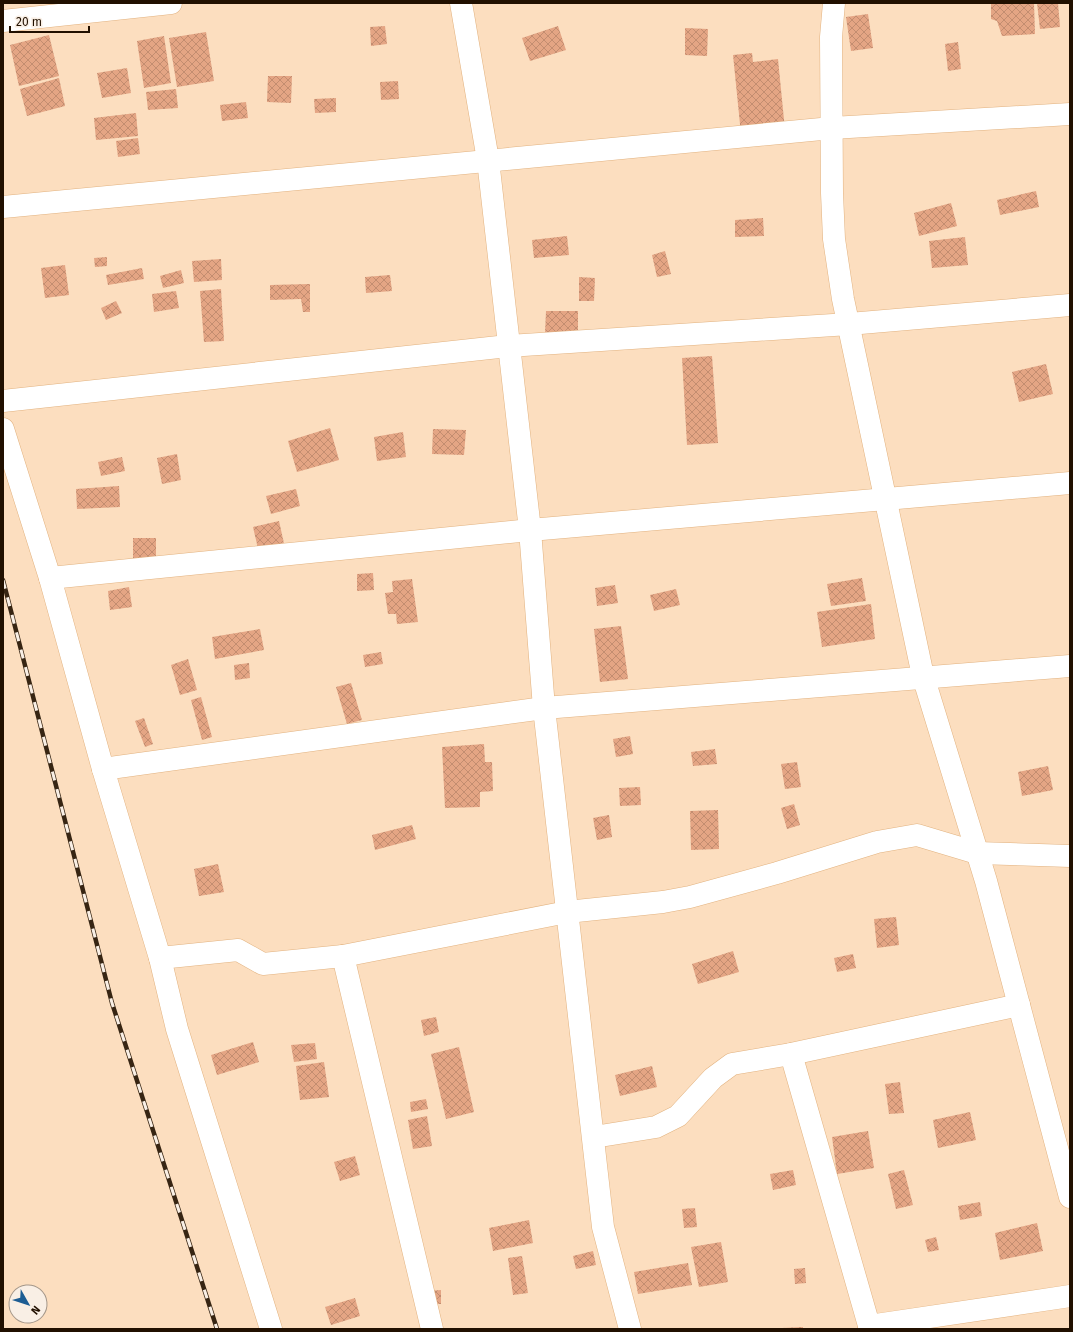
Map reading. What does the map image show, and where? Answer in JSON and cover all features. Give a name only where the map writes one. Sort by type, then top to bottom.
[{"type":"street","points":[[3,21],[171,3]]},
{"type":"street","points":[[461,3],[488,160],[530,530],[544,708],[594,1137],[603,1227],[630,1329]]},
{"type":"street","points":[[834,3],[831,37],[832,193],[834,239],[849,324],[923,676],[977,853],[1070,1196]]},
{"type":"street","points":[[3,207],[832,128],[1070,114]]},
{"type":"street","points":[[3,401],[508,346],[849,324],[1070,305]]},
{"type":"street","points":[[3,429],[50,578],[103,769],[160,958],[177,1029],[271,1329]]},
{"type":"street","points":[[50,578],[530,530],[1070,483]]},
{"type":"street","points":[[103,769],[544,708],[923,676],[1070,666]]},
{"type":"street","points":[[160,958],[238,950],[263,964],[343,956],[567,912],[663,902],[690,897],[777,873],[877,842],[917,835],[977,853],[1070,856]]},
{"type":"street","points":[[343,956],[432,1329]]},
{"type":"street","points":[[594,1137],[656,1127],[678,1116],[713,1078],[732,1064],[791,1054],[1019,1005]]},
{"type":"street","points":[[791,1054],[870,1327],[1070,1296]]},
{"type":"building","points":[[991,3],[1034,3],[1035,34],[1002,36],[997,21],[991,19]]},
{"type":"building","points":[[1037,3],[1058,3],[1060,27],[1040,29]]},
{"type":"building","points":[[868,14],[873,48],[851,51],[846,17]]},
{"type":"building","points":[[385,26],[387,44],[371,46],[370,27]]},
{"type":"building","points":[[558,26],[566,50],[530,61],[522,38]]},
{"type":"building","points":[[685,28],[708,29],[707,56],[685,55]]},
{"type":"building","points":[[206,32],[214,81],[177,87],[169,38]]},
{"type":"building","points":[[49,35],[59,76],[19,86],[10,45]]},
{"type":"building","points":[[164,36],[171,83],[144,88],[137,41]]},
{"type":"building","points":[[958,42],[961,69],[948,71],[945,44]]},
{"type":"building","points":[[752,53],[753,62],[778,59],[785,130],[741,134],[733,55]]},
{"type":"building","points":[[127,68],[131,93],[102,98],[97,73]]},
{"type":"building","points":[[268,76],[292,76],[291,103],[267,102]]},
{"type":"building","points":[[59,78],[65,106],[27,116],[20,89]]},
{"type":"building","points":[[398,81],[399,99],[381,100],[380,82]]},
{"type":"building","points":[[176,89],[178,108],[148,110],[146,92]]},
{"type":"building","points":[[336,98],[336,112],[315,113],[314,99]]},
{"type":"building","points":[[246,102],[248,118],[222,121],[220,105]]},
{"type":"building","points":[[136,113],[138,136],[96,140],[94,118]]},
{"type":"building","points":[[138,138],[140,154],[118,157],[116,141]]},
{"type":"building","points":[[1036,191],[1039,207],[1000,215],[997,200]]},
{"type":"building","points":[[951,203],[957,226],[919,236],[914,213]]},
{"type":"building","points":[[763,218],[764,236],[735,237],[735,220]]},
{"type":"building","points":[[567,236],[569,255],[534,258],[532,240]]},
{"type":"building","points":[[965,237],[968,265],[932,268],[929,241]]},
{"type":"building","points":[[665,251],[671,274],[657,277],[652,255]]},
{"type":"building","points":[[107,257],[107,266],[95,267],[94,258]]},
{"type":"building","points":[[221,259],[222,280],[194,282],[192,261]]},
{"type":"building","points":[[65,265],[69,295],[45,298],[41,268]]},
{"type":"building","points":[[142,268],[144,279],[108,285],[106,275]]},
{"type":"building","points":[[181,270],[184,283],[163,288],[160,276]]},
{"type":"building","points":[[390,275],[392,291],[366,293],[365,277]]},
{"type":"building","points":[[579,277],[595,278],[594,301],[579,301]]},
{"type":"building","points":[[310,284],[310,312],[303,312],[301,299],[270,300],[270,285]]},
{"type":"building","points":[[221,289],[224,341],[204,342],[200,291]]},
{"type":"building","points":[[176,291],[179,308],[154,312],[152,294]]},
{"type":"building","points":[[116,301],[122,313],[106,320],[101,308]]},
{"type":"building","points":[[546,311],[578,311],[578,333],[545,333]]},
{"type":"building","points":[[712,356],[718,443],[687,445],[682,358]]},
{"type":"building","points":[[1046,364],[1053,394],[1019,402],[1012,372]]},
{"type":"building","points":[[330,428],[339,460],[297,472],[288,441]]},
{"type":"building","points":[[433,429],[466,430],[464,455],[432,454]]},
{"type":"building","points":[[403,432],[406,457],[377,461],[374,437]]},
{"type":"building","points":[[177,454],[181,480],[162,484],[157,458]]},
{"type":"building","points":[[122,457],[125,471],[101,476],[98,462]]},
{"type":"building","points":[[119,486],[120,507],[77,509],[76,489]]},
{"type":"building","points":[[296,489],[300,506],[271,514],[266,496]]},
{"type":"building","points":[[279,521],[285,548],[259,553],[253,527]]},
{"type":"building","points":[[133,538],[156,538],[156,558],[133,558]]},
{"type":"building","points":[[373,573],[374,590],[357,591],[357,574]]},
{"type":"building","points":[[862,578],[866,601],[831,606],[827,584]]},
{"type":"building","points":[[412,579],[418,622],[397,624],[396,614],[388,614],[385,593],[393,592],[392,581]]},
{"type":"building","points":[[615,585],[618,603],[597,606],[595,588]]},
{"type":"building","points":[[129,587],[132,607],[110,610],[108,591]]},
{"type":"building","points":[[676,589],[680,605],[654,611],[650,595]]},
{"type":"building","points":[[871,604],[875,639],[822,647],[817,612]]},
{"type":"building","points":[[621,626],[628,679],[600,682],[594,629]]},
{"type":"building","points":[[260,629],[264,650],[215,659],[212,637]]},
{"type":"building","points":[[381,652],[383,664],[365,667],[363,655]]},
{"type":"building","points":[[188,659],[197,690],[180,695],[171,665]]},
{"type":"building","points":[[249,663],[250,678],[235,680],[234,665]]},
{"type":"building","points":[[351,683],[362,720],[347,724],[336,687]]},
{"type":"building","points":[[201,697],[212,737],[202,740],[191,700]]},
{"type":"building","points":[[144,718],[153,744],[145,747],[135,721]]},
{"type":"building","points":[[630,736],[633,754],[616,757],[613,739]]},
{"type":"building","points":[[484,744],[485,762],[492,762],[493,791],[480,792],[480,807],[445,808],[442,747]]},
{"type":"building","points":[[715,749],[717,764],[693,766],[691,752]]},
{"type":"building","points":[[797,762],[801,787],[785,789],[781,764]]},
{"type":"building","points":[[1048,766],[1053,790],[1022,796],[1018,772]]},
{"type":"building","points":[[640,787],[641,805],[620,806],[619,788]]},
{"type":"building","points":[[794,804],[800,825],[787,829],[781,808]]},
{"type":"building","points":[[718,810],[719,849],[691,850],[690,811]]},
{"type":"building","points":[[609,815],[612,837],[597,840],[593,818]]},
{"type":"building","points":[[412,825],[416,839],[375,850],[372,835]]},
{"type":"building","points":[[218,864],[224,892],[199,896],[194,869]]},
{"type":"building","points":[[896,917],[899,945],[877,948],[874,919]]},
{"type":"building","points":[[733,951],[739,972],[698,984],[692,964]]},
{"type":"building","points":[[853,954],[856,968],[837,972],[834,958]]},
{"type":"building","points":[[436,1017],[439,1032],[424,1036],[421,1020]]},
{"type":"building","points":[[253,1042],[259,1062],[217,1075],[211,1055]]},
{"type":"building","points":[[315,1043],[317,1059],[294,1062],[291,1045]]},
{"type":"building","points":[[459,1047],[474,1112],[446,1119],[431,1054]]},
{"type":"building","points":[[324,1062],[329,1097],[300,1100],[296,1066]]},
{"type":"building","points":[[652,1066],[657,1087],[620,1096],[615,1075]]},
{"type":"building","points":[[900,1082],[904,1113],[889,1114],[885,1084]]},
{"type":"building","points":[[426,1099],[428,1109],[411,1112],[410,1102]]},
{"type":"building","points":[[970,1112],[976,1140],[938,1148],[933,1120]]},
{"type":"building","points":[[427,1116],[432,1146],[413,1149],[408,1120]]},
{"type":"building","points":[[868,1131],[874,1168],[837,1174],[832,1137]]},
{"type":"building","points":[[355,1156],[360,1175],[340,1181],[334,1162]]},
{"type":"building","points":[[793,1170],[796,1185],[773,1190],[770,1174]]},
{"type":"building","points":[[904,1170],[913,1205],[896,1209],[888,1174]]},
{"type":"building","points":[[980,1202],[982,1216],[960,1220],[958,1206]]},
{"type":"building","points":[[695,1208],[697,1227],[684,1228],[682,1209]]},
{"type":"building","points":[[529,1220],[533,1243],[493,1251],[489,1228]]},
{"type":"building","points":[[1037,1223],[1043,1251],[1000,1260],[995,1233]]},
{"type":"building","points":[[936,1237],[939,1250],[928,1252],[925,1240]]},
{"type":"building","points":[[721,1242],[728,1282],[699,1287],[691,1247]]},
{"type":"building","points":[[593,1251],[596,1265],[576,1269],[573,1256]]},
{"type":"building","points":[[522,1256],[528,1293],[513,1295],[508,1258]]},
{"type":"building","points":[[688,1263],[692,1285],[638,1294],[634,1272]]},
{"type":"building","points":[[805,1268],[806,1283],[795,1284],[794,1269]]},
{"type":"building","points":[[441,1290],[441,1304],[426,1304],[426,1291]]},
{"type":"building","points":[[355,1298],[360,1316],[331,1325],[325,1307]]},
{"type":"building","points":[[803,1327],[803,1329],[782,1329],[782,1328]]},
{"type":"railway","points":[[3,580],[112,1003],[217,1329]]}]
